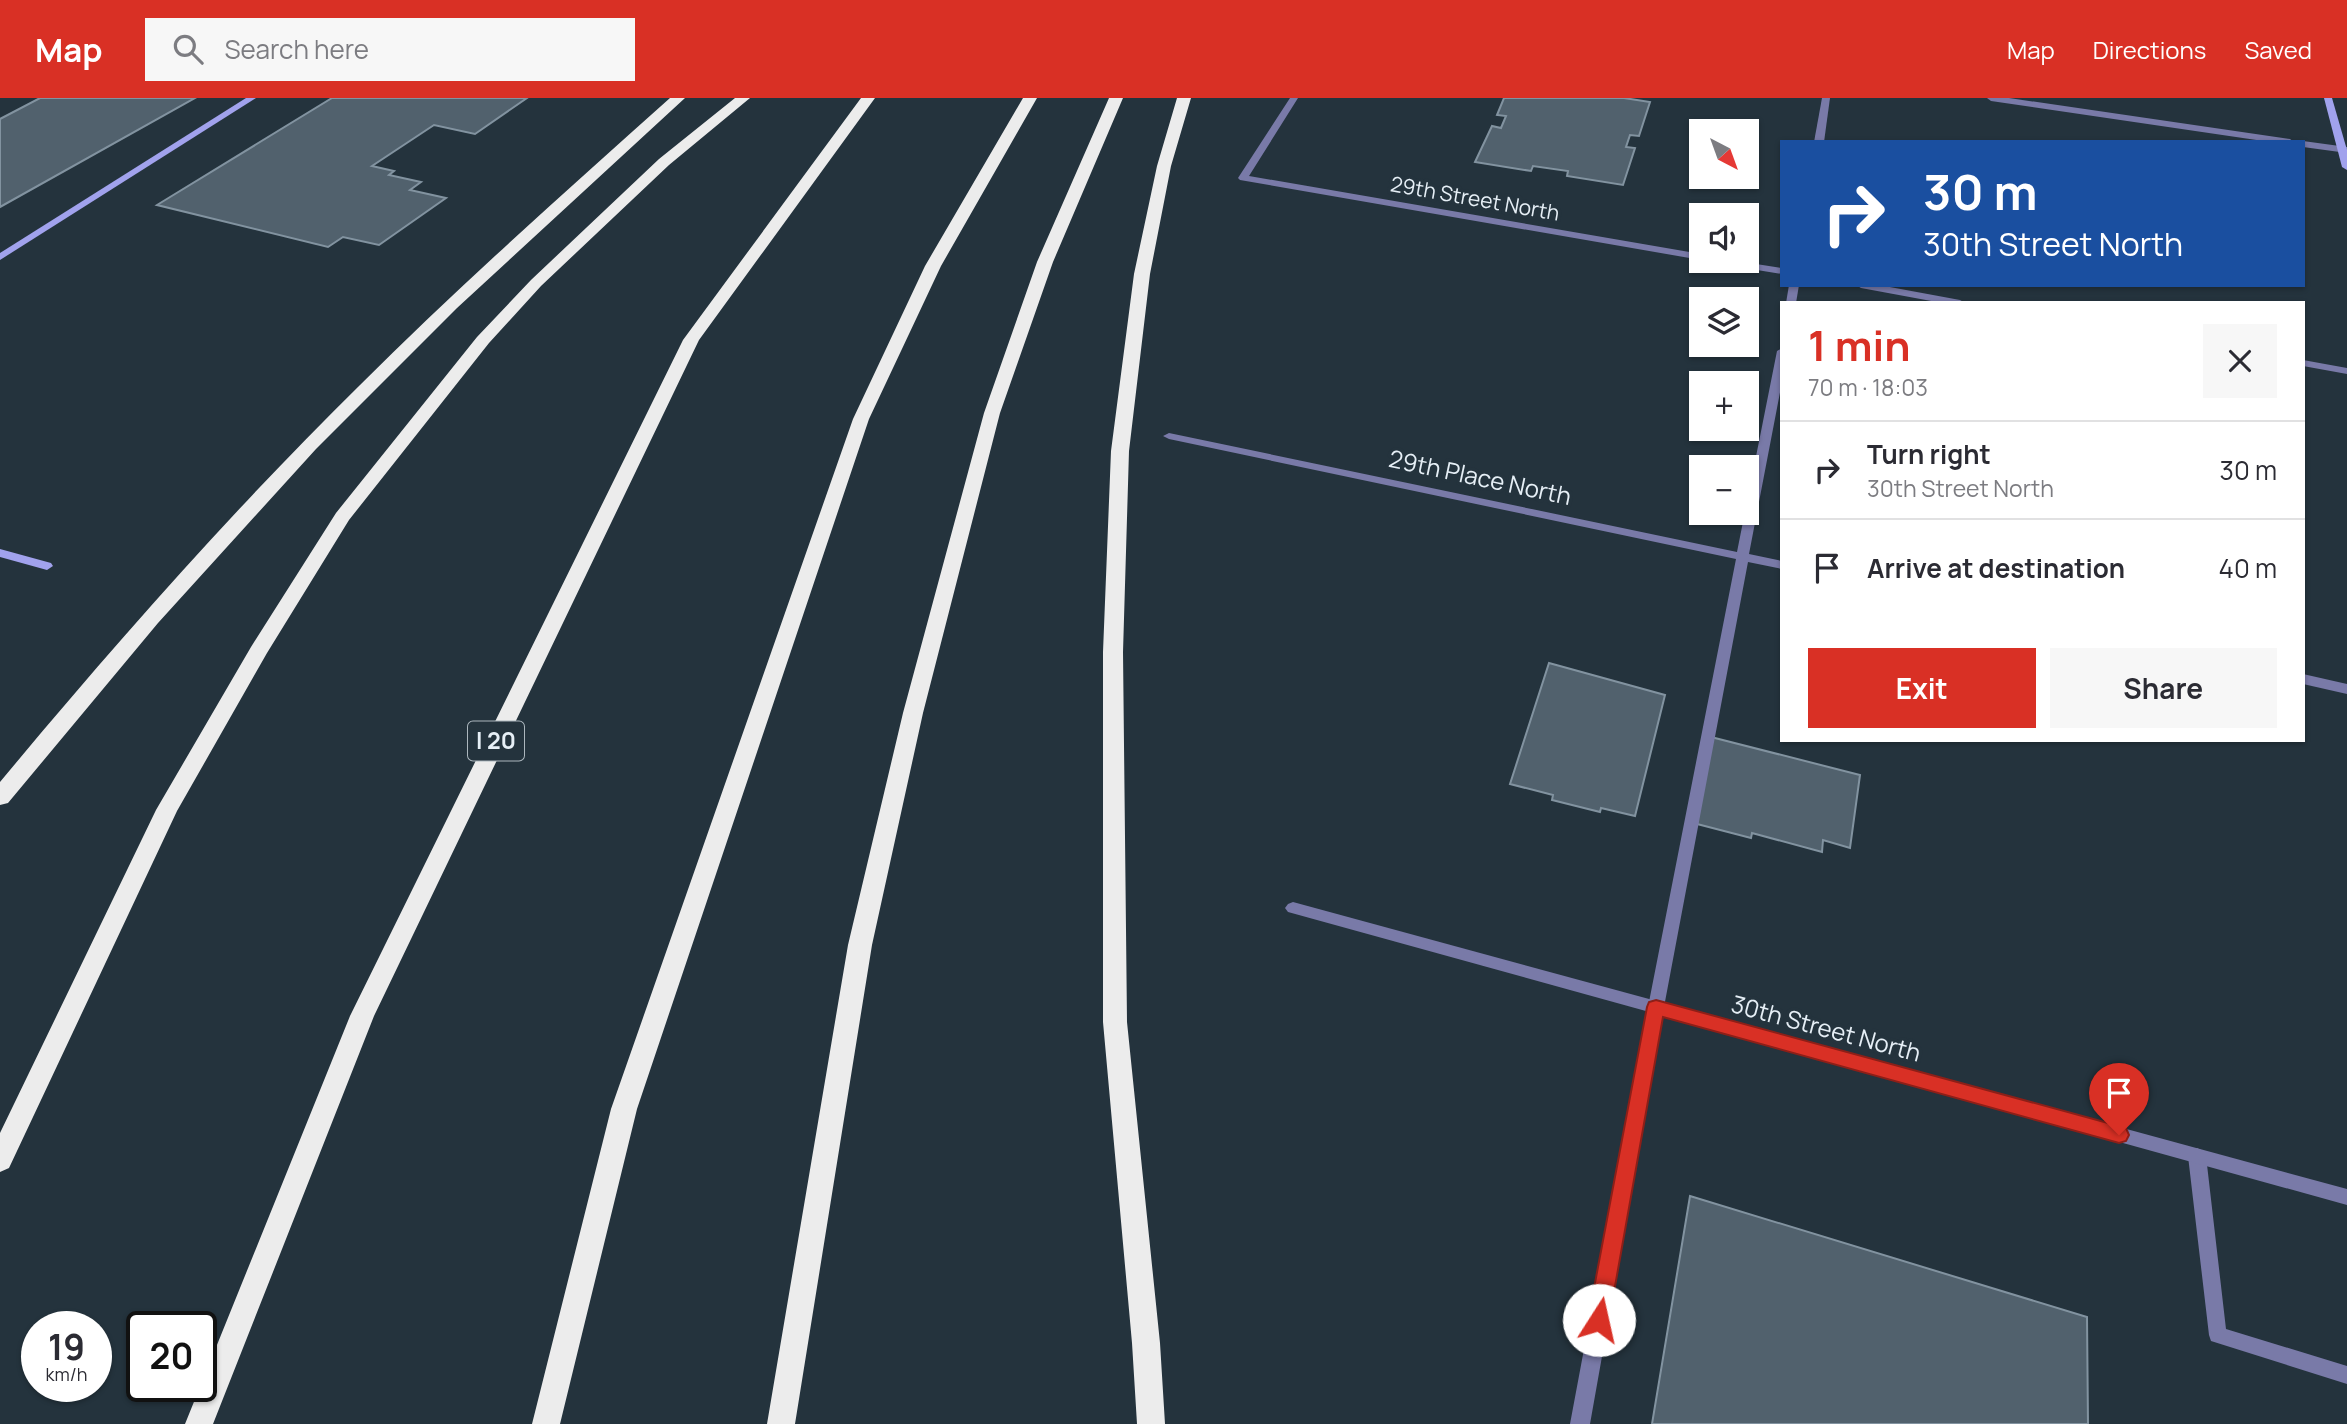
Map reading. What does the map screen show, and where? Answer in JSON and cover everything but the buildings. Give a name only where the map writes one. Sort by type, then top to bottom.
[{"type":"highway","points":[[0,797],[68,713],[225,536],[419,335],[678,98]]},
{"type":"highway","points":[[0,1160],[167,810],[258,652],[342,516],[461,367],[536,283],[664,162],[743,98]]},
{"type":"highway","name":"I 20","points":[[199,1424],[362,1016],[691,340],[868,98]]},
{"type":"highway","points":[[546,1424],[624,1109],[861,419],[933,266],[1030,98]]},
{"type":"highway","points":[[781,1424],[860,945],[913,713],[992,413],[1045,262],[1116,98]]},
{"type":"highway","points":[[1151,1424],[1146,1343],[1115,1022],[1113,639],[1120,451],[1142,274],[1164,166],[1184,98]]},
{"type":"street","points":[[0,257],[252,98]]},
{"type":"street","name":"29th Street North","points":[[1294,98],[1242,178],[1689,255]]},
{"type":"street","points":[[1819,140],[1826,98]]},
{"type":"street","points":[[1991,98],[2276,140]]},
{"type":"street","points":[[2328,98],[2347,167]]},
{"type":"street","points":[[2305,144],[2344,150]]},
{"type":"street","points":[[1759,267],[1780,271]]},
{"type":"street","points":[[1872,287],[1949,301]]},
{"type":"street","points":[[1580,1424],[1656,1007],[1780,361]]},
{"type":"street","points":[[2305,363],[2347,371]]},
{"type":"street","name":"29th Place North","points":[[1169,436],[1780,565]]},
{"type":"street","points":[[0,553],[47,566]]},
{"type":"street","points":[[2305,679],[2347,689]]},
{"type":"street","name":"30th Street North","points":[[1293,908],[2347,1197]]},
{"type":"street","points":[[2197,1156],[2218,1335],[2347,1375]]},
{"type":"route","points":[[1599,1320],[1656,1007],[2119,1135]]}]
